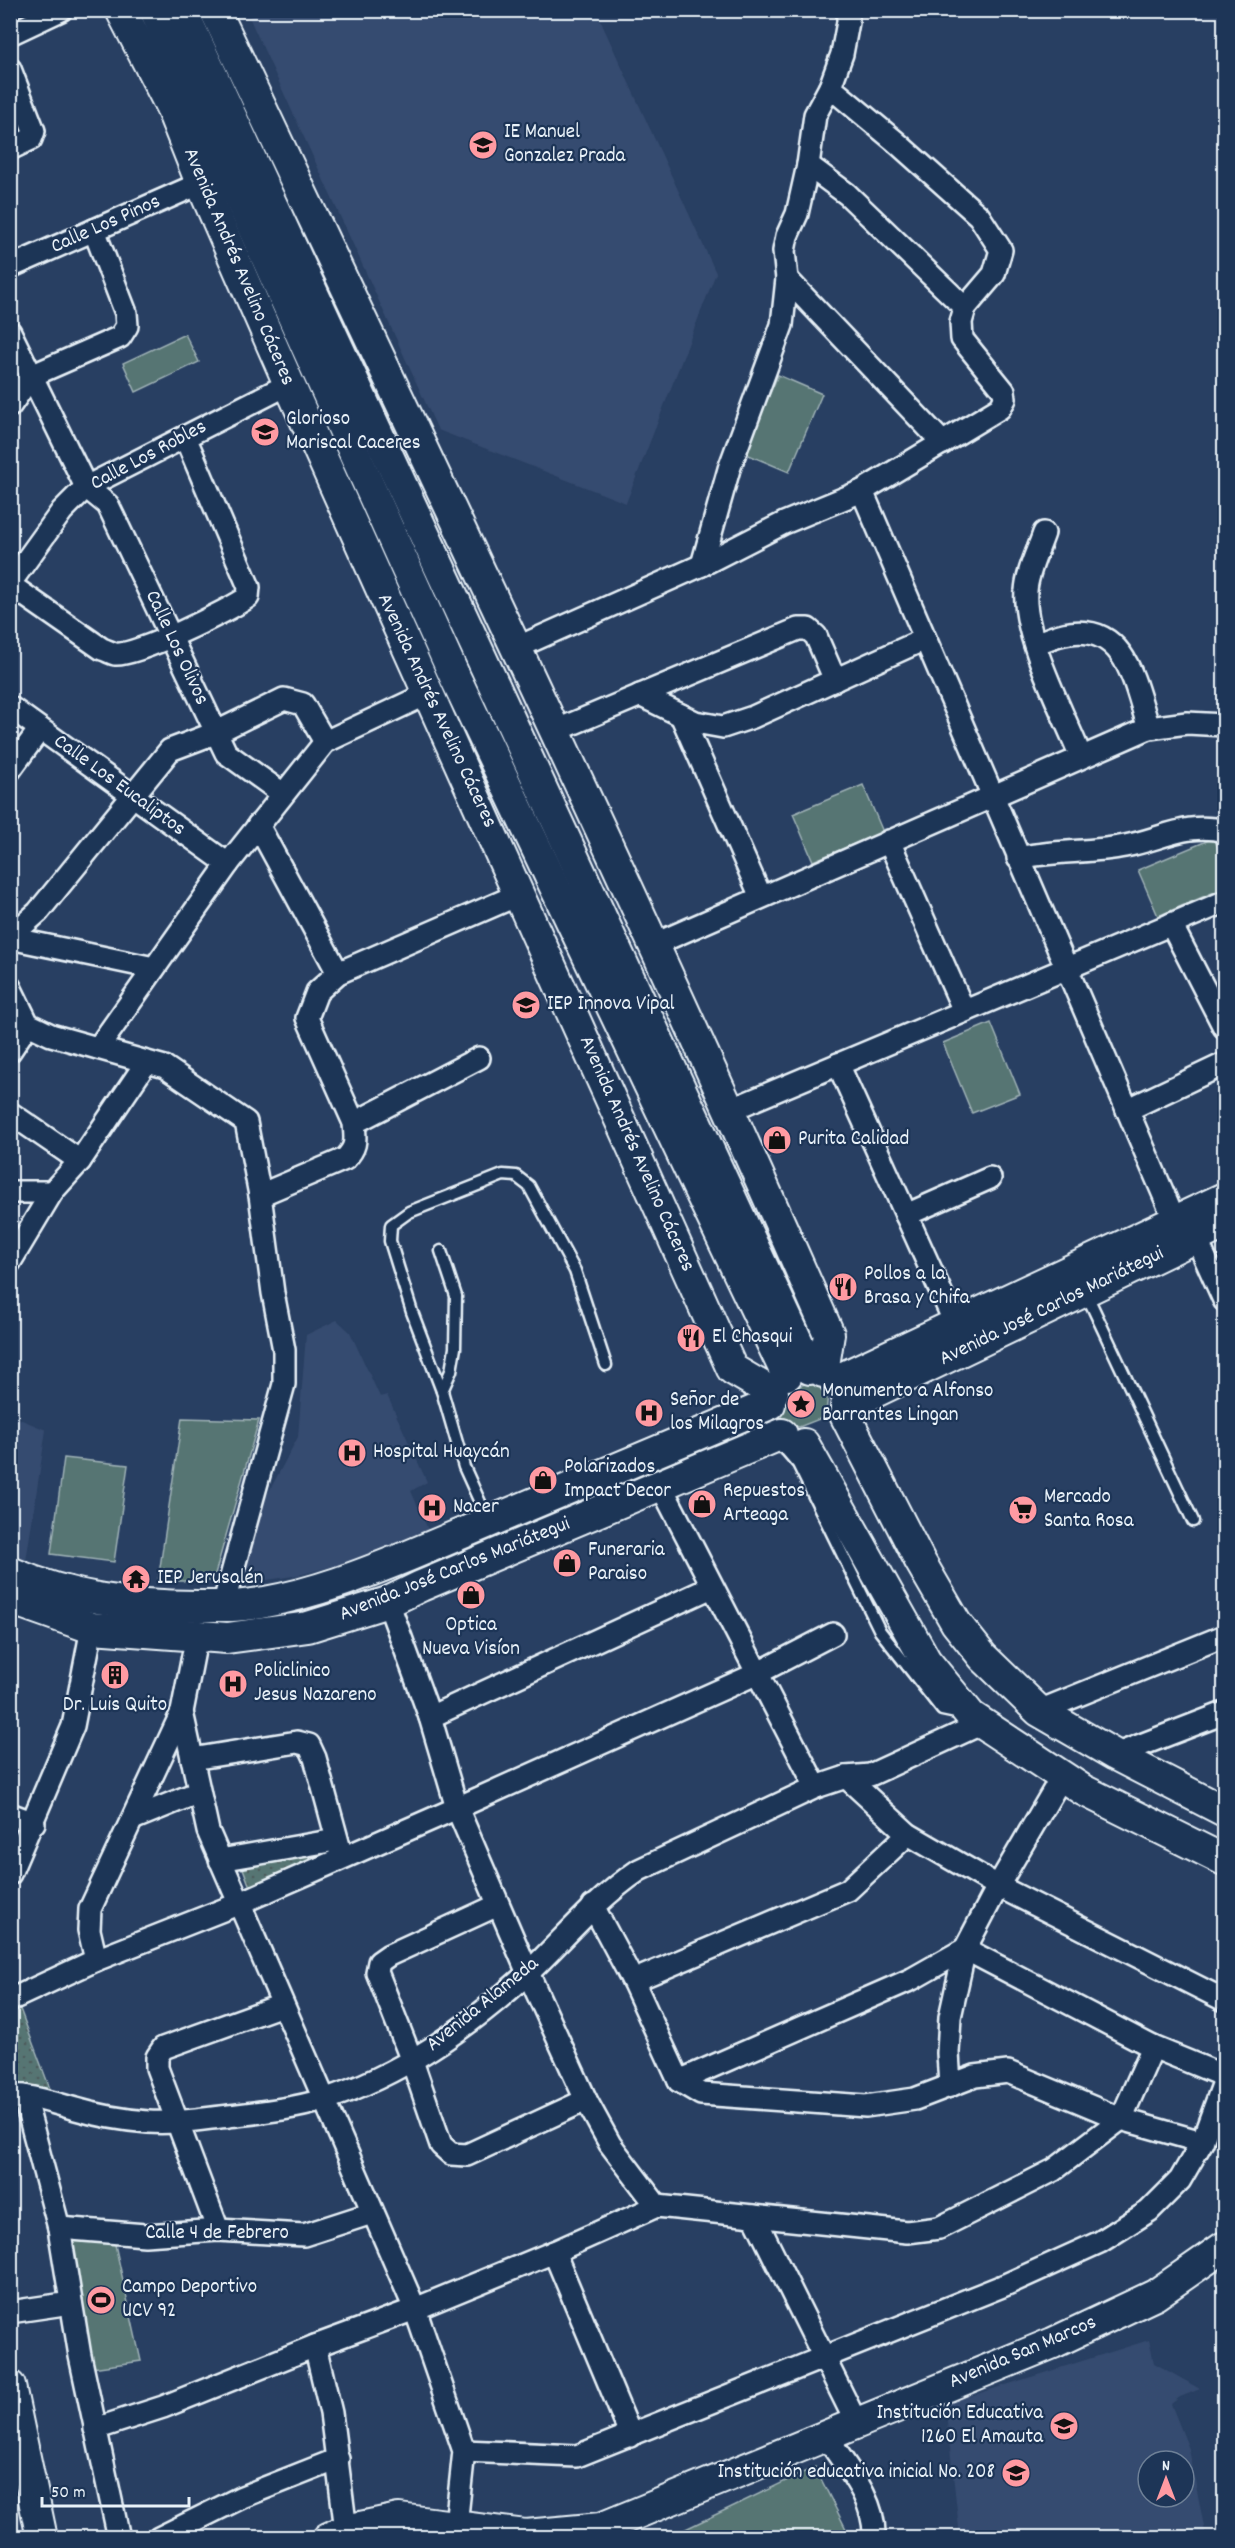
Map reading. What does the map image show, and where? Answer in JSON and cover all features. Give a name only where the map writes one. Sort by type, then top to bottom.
[{"type":"street","points":[[10,34],[61,10]]},
{"type":"street","name":"Avenida Andrés Avelino Cáceres","points":[[121,10],[170,105],[201,183],[289,384],[732,1369],[811,1389]]},
{"type":"street","name":"Avenida Andrés Avelino Cáceres","points":[[154,10],[456,679],[811,1389],[920,1561],[956,1623],[983,1657],[1038,1711],[1115,1755],[1224,1811]]},
{"type":"street","name":"Avenida Andrés Avelino Cáceres","points":[[182,10],[811,1389]]},
{"type":"street","points":[[215,10],[555,731],[730,1110],[829,1334],[811,1389],[775,1425],[926,1661],[977,1719],[1061,1778],[1224,1860]]},
{"type":"street","points":[[702,565],[729,469],[782,325],[787,279],[784,252],[787,236],[797,214],[808,165],[815,115],[830,87],[842,54],[848,10]]},
{"type":"street","points":[[10,69],[34,131],[31,139],[10,149]]},
{"type":"street","points":[[516,648],[702,565],[784,523],[862,491],[1000,408],[1005,399],[1004,391],[962,339],[961,322],[965,308],[994,274],[1001,250],[979,216],[830,87]]},
{"type":"street","points":[[808,165],[847,194],[965,308]]},
{"type":"street","name":"Calle Los Pinos","points":[[10,267],[201,183]]},
{"type":"street","points":[[10,406],[31,376],[120,337],[127,326],[126,313],[94,230]]},
{"type":"street","points":[[787,279],[944,443]]},
{"type":"street","points":[[10,332],[86,488]]},
{"type":"street","name":"Calle Los Robles","points":[[10,584],[62,511],[86,488],[289,384]]},
{"type":"street","points":[[10,584],[102,649],[116,654],[129,653],[171,636],[248,597],[249,587],[185,437]]},
{"type":"street","name":"Calle Los Olivos","points":[[86,488],[108,505],[226,753],[284,794]]},
{"type":"street","points":[[862,491],[1127,1110],[1185,1230],[1224,1300]]},
{"type":"street","points":[[1044,533],[1026,589],[1026,612],[1035,644],[1081,757]]},
{"type":"street","points":[[555,731],[798,628],[808,628],[816,636],[835,680]]},
{"type":"street","points":[[1035,644],[1070,632],[1109,640],[1119,650],[1127,665],[1149,728]]},
{"type":"street","points":[[640,695],[695,722],[723,727],[753,717],[925,639]]},
{"type":"street","points":[[98,1048],[228,864],[325,742],[427,694]]},
{"type":"street","points":[[10,938],[38,912],[170,750],[215,732],[284,699],[303,704],[325,742]]},
{"type":"street","name":"Calle Los Eucaliptos","points":[[10,708],[228,864]]},
{"type":"street","points":[[681,715],[761,897]]},
{"type":"street","points":[[653,945],[1149,728],[1187,723],[1224,725]]},
{"type":"street","points":[[10,770],[40,729]]},
{"type":"street","points":[[258,825],[339,973]]},
{"type":"street","points":[[1018,858],[1042,852],[1123,847],[1183,829],[1206,828],[1224,831]]},
{"type":"street","points":[[889,841],[964,1011]]},
{"type":"street","points":[[260,1195],[345,1159],[354,1150],[356,1140],[354,1123],[308,1018],[317,992],[339,973],[520,894]]},
{"type":"street","points":[[730,1110],[1224,902]]},
{"type":"street","points":[[1171,924],[1224,1027]]},
{"type":"street","points":[[10,938],[154,968]]},
{"type":"street","points":[[10,987],[28,1024],[51,1035],[165,1067],[246,1122],[260,1195],[273,1293],[284,1350],[284,1384],[223,1606]]},
{"type":"street","points":[[10,1051],[28,1024]]},
{"type":"street","points":[[354,1123],[479,1058]]},
{"type":"street","points":[[10,1262],[52,1192],[80,1161],[146,1063]]},
{"type":"street","points":[[838,1064],[955,1323]]},
{"type":"street","points":[[1127,1110],[1224,1064]]},
{"type":"street","points":[[10,1113],[80,1161]]},
{"type":"street","points":[[906,1215],[990,1178]]},
{"type":"street","points":[[10,1192],[52,1192]]},
{"type":"street","name":"Avenida José Carlos Mariátegui","points":[[811,1389],[1085,1291],[1185,1230],[1224,1198]]},
{"type":"street","name":"Avenida José Carlos Mariátegui","points":[[10,1572],[84,1597],[126,1604],[223,1606],[263,1603],[300,1594],[352,1578],[489,1523],[811,1389],[955,1323],[1185,1230],[1224,1224]]},
{"type":"street","name":"Avenida José Carlos Mariátegui","points":[[10,1599],[92,1628],[227,1638],[308,1627],[388,1602],[421,1586],[661,1486],[785,1439],[827,1440],[836,1433],[811,1389]]},
{"type":"street","points":[[661,1486],[816,1788]]},
{"type":"street","points":[[408,1556],[421,1586]]},
{"type":"street","points":[[430,1717],[712,1587]]},
{"type":"street","points":[[388,1602],[430,1717],[457,1808],[528,1973],[586,2100],[610,2144],[657,2206]]},
{"type":"street","points":[[10,1874],[34,1823],[73,1726],[92,1628]]},
{"type":"street","points":[[10,2000],[96,1960],[238,1904],[339,1849],[457,1808],[756,1674],[833,1634]]},
{"type":"street","points":[[96,1960],[89,1930],[90,1909],[135,1818],[182,1712],[197,1635]]},
{"type":"street","points":[[1038,1711],[1224,1636]]},
{"type":"street","points":[[182,1712],[208,1831],[322,2100],[415,2309],[464,2451],[456,2525]]},
{"type":"street","points":[[1115,1755],[1224,1713]]},
{"type":"street","name":"Avenida Alameda","points":[[17,2095],[110,2116],[148,2122],[178,2122],[281,2110],[322,2100],[371,2081],[412,2061],[447,2040],[528,1973],[592,1906],[639,1870],[816,1788],[846,1777],[862,1764],[977,1719]]},
{"type":"street","points":[[192,1759],[297,1742],[309,1745],[315,1758],[339,1849]]},
{"type":"street","points":[[846,1777],[908,1834],[998,1886],[1224,2000]]},
{"type":"street","points":[[950,2086],[948,2053],[950,2017],[965,1949],[998,1886],[1061,1778]]},
{"type":"street","points":[[135,1818],[199,1792]]},
{"type":"street","points":[[10,1814],[34,1823]]},
{"type":"street","points":[[633,1981],[848,1890],[908,1834]]},
{"type":"street","points":[[220,1860],[339,1849]]},
{"type":"street","points":[[498,1905],[389,1954],[380,1962],[377,1972],[412,2061],[441,2145],[451,2154],[467,2155],[586,2100]]},
{"type":"street","points":[[592,1906],[633,1981],[679,2081],[701,2094],[866,2106],[915,2098],[975,2076],[1008,2072],[1121,2119],[1202,2142]]},
{"type":"street","points":[[965,1949],[1153,2047],[1224,2076]]},
{"type":"street","points":[[679,2081],[912,1979],[965,1949]]},
{"type":"street","points":[[219,2230],[157,2068],[157,2057],[163,2048],[282,2005]]},
{"type":"street","points":[[95,2429],[164,2407],[315,2346],[415,2309],[554,2252],[657,2206],[907,2232],[939,2228],[1054,2170],[1121,2119],[1153,2047]]},
{"type":"street","points":[[464,2451],[578,2456],[1005,2285],[1100,2242],[1149,2211],[1180,2180],[1202,2142],[1224,2082]]},
{"type":"street","points":[[17,2095],[59,2228],[95,2429],[119,2538]]},
{"type":"street","name":"Calle 4 de Febrero","points":[[59,2228],[145,2235],[219,2230],[304,2235],[372,2213]]},
{"type":"street","points":[[754,2216],[856,2422]]},
{"type":"street","name":"Avenida San Marcos","points":[[340,2535],[399,2519],[526,2535],[604,2533],[825,2435],[1053,2343],[1155,2295],[1224,2248]]},
{"type":"street","points":[[554,2252],[631,2436]]},
{"type":"street","points":[[10,2312],[71,2303]]},
{"type":"street","points":[[315,2346],[331,2413],[338,2459],[340,2535]]},
{"type":"street","points":[[10,2386],[20,2475],[42,2538]]},
{"type":"street","points":[[825,2435],[869,2502],[874,2538]]},
{"type":"street","points":[[159,2538],[243,2497],[338,2459]]},
{"type":"lane","points":[[489,1523],[464,1467],[442,1391],[412,1312],[390,1241],[391,1225],[409,1212],[503,1175],[516,1176],[528,1186],[534,1195],[575,1271],[606,1365]]},
{"type":"lane","points":[[441,1251],[456,1296],[455,1348],[451,1371],[442,1391]]},
{"type":"lane","points":[[1085,1291],[1193,1521]]},
{"type":"shaded area","name":"IE Manuel Gonzalez Prada","points":[[263,11],[596,11],[716,273],[626,503],[438,430],[249,17]]},
{"type":"shaded area","name":"Hospital Huaycán","points":[[337,1320],[350,1332],[380,1397],[387,1395],[427,1482],[411,1491],[430,1534],[334,1566],[299,1575],[243,1584],[257,1514],[298,1437],[306,1335]]},
{"type":"shaded area","points":[[10,1415],[46,1430],[26,1561],[11,1554]]},
{"type":"shaded area","name":"Institución Educativa 1260 El Amauta","points":[[1149,2340],[1154,2363],[1200,2389],[1180,2397],[1171,2404],[1189,2449],[1136,2449],[1136,2509],[1196,2509],[1196,2485],[1206,2537],[960,2537],[945,2404]]},
{"type":"green space","points":[[185,334],[199,362],[136,392],[123,363]]},
{"type":"green space","points":[[778,375],[822,394],[789,472],[744,453]]},
{"type":"green space","points":[[863,785],[883,832],[813,861],[793,814]]},
{"type":"green space","points":[[1214,838],[1224,863],[1224,888],[1158,916],[1138,870]]},
{"type":"green space","points":[[991,1023],[1020,1094],[972,1113],[943,1043]]},
{"type":"green space","points":[[810,1382],[825,1391],[827,1407],[822,1418],[799,1427],[782,1422],[777,1416],[783,1392]]},
{"type":"green space","points":[[182,1418],[259,1420],[213,1581],[158,1581]]},
{"type":"green space","points":[[64,1458],[128,1465],[114,1562],[51,1554]]},
{"type":"green space","points":[[351,1844],[250,1887],[241,1863]]},
{"type":"green space","points":[[20,2009],[52,2094],[11,2088],[10,2014]]},
{"type":"green space","name":"Campo Deportivo UCV 92","points":[[64,2238],[114,2240],[141,2361],[85,2369]]},
{"type":"green space","points":[[815,2467],[850,2537],[671,2536]]},
{"type":"place","name":"IE Manuel Gonzalez Prada","points":[[483,145]]},
{"type":"place","name":"Glorioso Mariscal Caceres","points":[[265,432]]},
{"type":"place","name":"IEP Innova Vipal","points":[[526,1005]]},
{"type":"place","name":"Purita Calidad","points":[[777,1140]]},
{"type":"place","name":"Pollos a la Brasa y Chifa","points":[[843,1287]]},
{"type":"place","name":"El Chasqui","points":[[691,1338]]},
{"type":"place","name":"Monumento a Alfonso Barrantes Lingan","points":[[801,1404]]},
{"type":"place","name":"Señor de los Milagros","points":[[649,1413]]},
{"type":"place","name":"Hospital Huaycán","points":[[352,1453]]},
{"type":"place","name":"Polarizados Impact Decor","points":[[543,1480]]},
{"type":"place","name":"Repuestos Arteaga","points":[[702,1504]]},
{"type":"place","name":"Nacer","points":[[432,1508]]},
{"type":"place","name":"Mercado Santa Rosa","points":[[1023,1510]]},
{"type":"place","name":"Funeraria Paraiso","points":[[567,1563]]},
{"type":"place","name":"IEP Jerusalén","points":[[136,1579]]},
{"type":"place","name":"Optica Nueva Visíon","points":[[471,1595]]},
{"type":"place","name":"Dr. Luis Quito","points":[[115,1675]]},
{"type":"place","name":"Policlinico Jesus Nazareno","points":[[233,1684]]},
{"type":"place","name":"Campo Deportivo UCV 92","points":[[101,2300]]},
{"type":"place","name":"Institución Educativa 1260 El Amauta","points":[[1064,2426]]},
{"type":"place","name":"Institución educativa inicial No. 208","points":[[1016,2473]]}]
